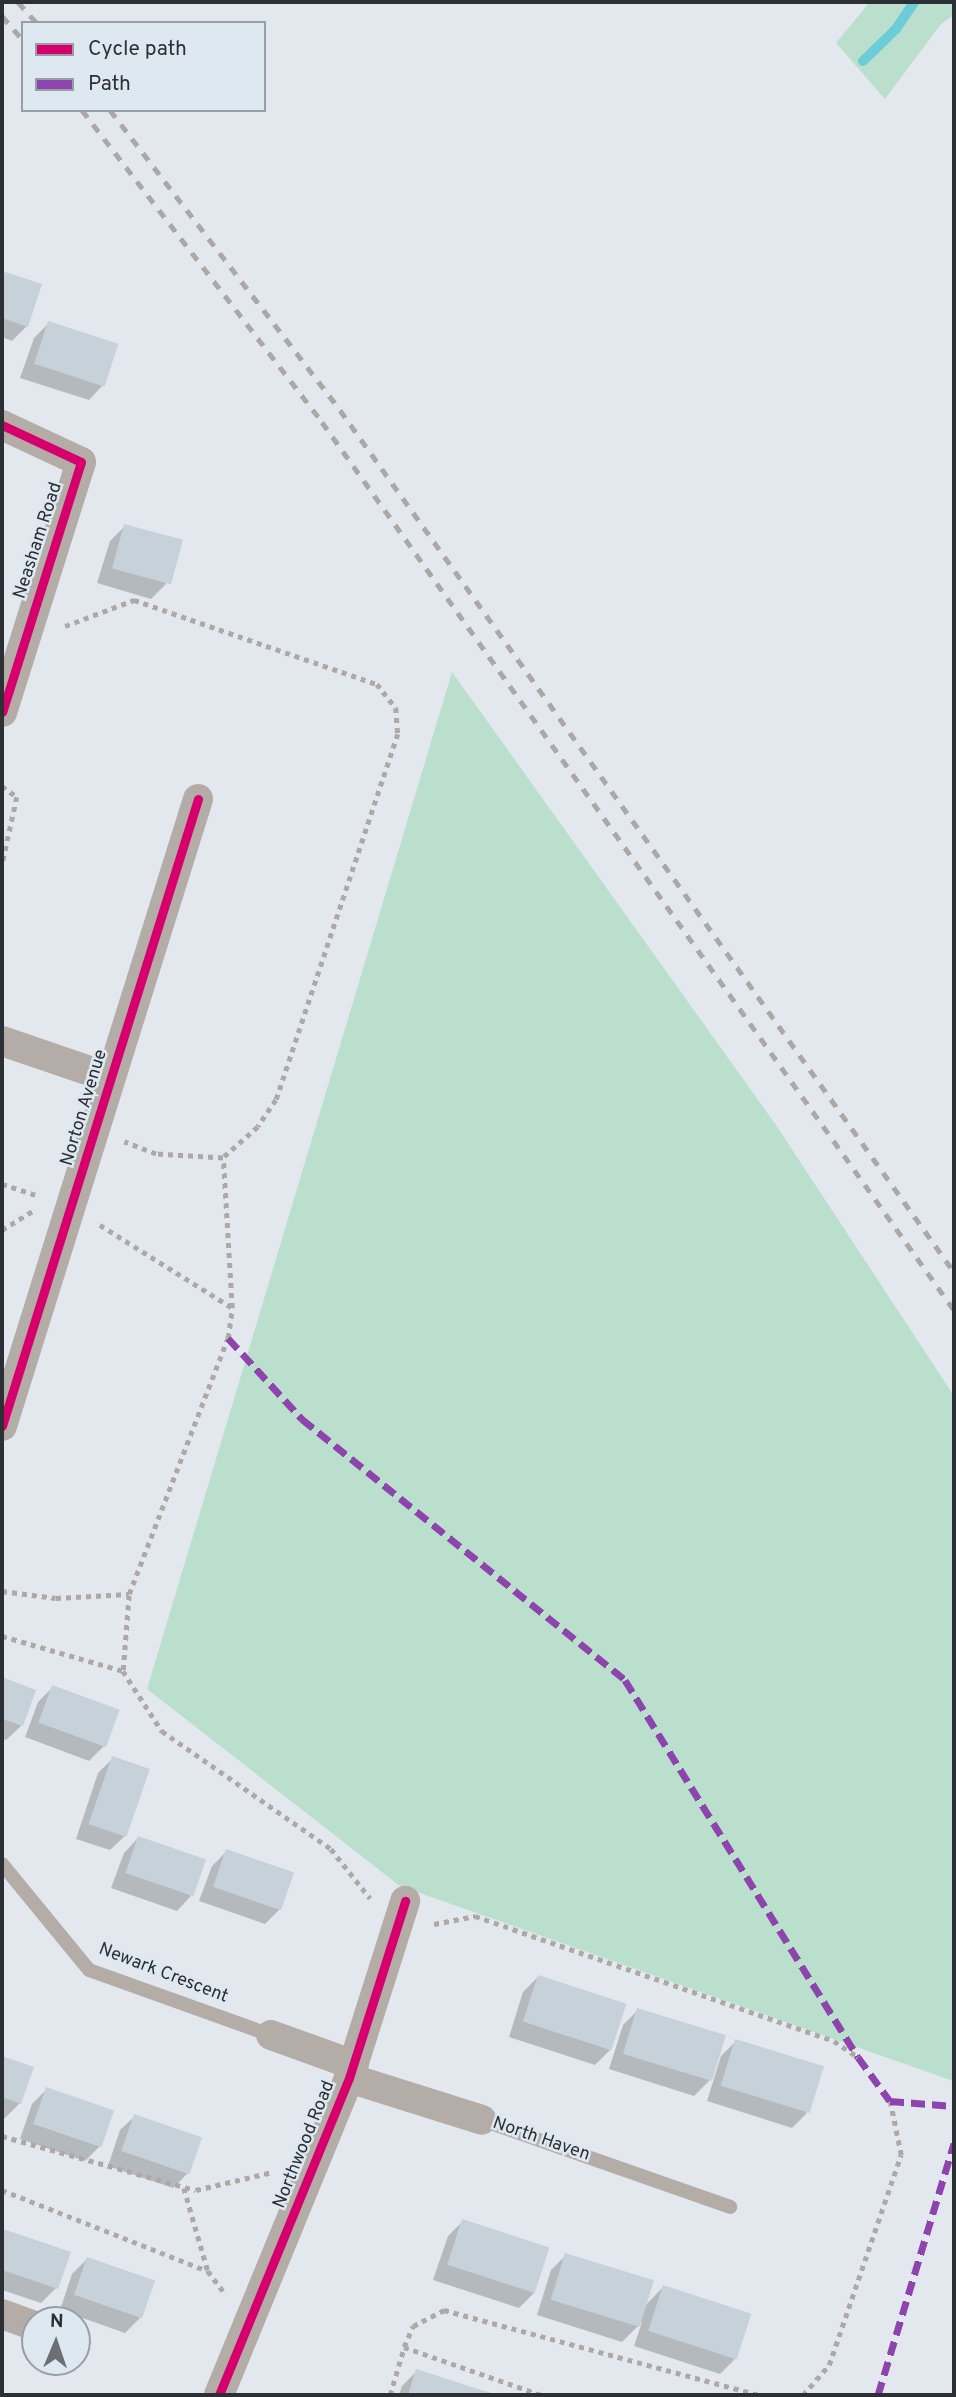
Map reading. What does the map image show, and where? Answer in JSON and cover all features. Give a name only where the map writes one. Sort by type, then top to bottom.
[{"type":"street","name":"Neasham Road","points":[[2,425],[81,462],[2,712]]},
{"type":"street","name":"Norton Avenue","points":[[2,1426],[61,1203],[94,1130],[198,799]]},
{"type":"street","points":[[2,1041],[110,1077]]},
{"type":"street","name":"Northwood Road","points":[[219,2395],[351,2072],[401,1913]]},
{"type":"street","name":"North Haven","points":[[271,2035],[351,2072],[482,2120]]},
{"type":"street","points":[[2,2314],[21,2321]]},
{"type":"lane","name":"Newark Crescent","points":[[2,1864],[89,1970],[271,2035]]},
{"type":"lane","name":"North Haven","points":[[482,2120],[730,2207]]},
{"type":"path","points":[[32,617],[62,627],[134,600],[377,684],[396,708],[398,734],[276,1100],[258,1127],[223,1158],[156,1154],[94,1130]]},
{"type":"path","points":[[2,786],[17,797],[2,866]]},
{"type":"path","points":[[223,1158],[232,1308],[228,1338],[129,1594],[123,1671],[162,1731],[331,1849],[360,1889],[401,1913],[432,1924],[475,1916],[834,2041],[858,2057]]},
{"type":"path","points":[[2,1184],[61,1203],[232,1308]]},
{"type":"path","points":[[2,1230],[61,1203]]},
{"type":"path","points":[[2,1591],[56,1598],[129,1594]]},
{"type":"path","points":[[2,1636],[123,1671]]},
{"type":"path","points":[[803,2395],[829,2365],[901,2155],[890,2101]]},
{"type":"path","points":[[2,2136],[196,2190],[276,2172],[313,2169]]},
{"type":"path","points":[[184,2188],[208,2271],[235,2307],[250,2321]]},
{"type":"path","points":[[2,2190],[208,2271]]},
{"type":"path","points":[[390,2395],[413,2326],[444,2310],[759,2395]]},
{"type":"path","points":[[404,2347],[541,2395]]},
{"type":"path","points":[[726,2388],[727,2395]]},
{"type":"green space","points":[[870,2],[954,2],[954,15],[941,24],[885,99],[836,43]]},
{"type":"green space","points":[[452,672],[776,1125],[954,1396],[953,2081],[400,1886],[147,1689]]},
{"type":"building","points":[[2,271],[42,284],[28,327],[2,318]]},
{"type":"building","points":[[48,321],[118,344],[104,387],[34,364]]},
{"type":"building","points":[[124,524],[183,540],[171,584],[112,568]]},
{"type":"building","points":[[2,1677],[36,1690],[23,1726],[2,1719]]},
{"type":"building","points":[[52,1685],[120,1710],[106,1747],[38,1723]]},
{"type":"building","points":[[112,1756],[150,1769],[126,1837],[89,1824]]},
{"type":"building","points":[[138,1836],[206,1859],[193,1896],[125,1873]]},
{"type":"building","points":[[226,1849],[294,1872],[281,1910],[213,1887]]},
{"type":"building","points":[[538,1975],[626,2004],[611,2050],[523,2022]]},
{"type":"building","points":[[637,2008],[726,2035],[712,2081],[623,2054]]},
{"type":"building","points":[[735,2039],[824,2066],[810,2113],[721,2086]]},
{"type":"building","points":[[2,2056],[34,2067],[21,2104],[2,2097]]},
{"type":"building","points":[[46,2087],[114,2110],[101,2147],[33,2124]]},
{"type":"building","points":[[134,2114],[202,2137],[189,2174],[121,2151]]},
{"type":"building","points":[[462,2219],[549,2247],[535,2293],[447,2265]]},
{"type":"building","points":[[3,2229],[71,2252],[58,2289],[2,2270]]},
{"type":"building","points":[[565,2253],[654,2280],[640,2327],[551,2300]]},
{"type":"building","points":[[87,2257],[155,2280],[142,2318],[74,2295]]},
{"type":"building","points":[[663,2285],[751,2314],[737,2359],[648,2331]]},
{"type":"building","points":[[416,2369],[497,2395],[408,2395]]},
{"type":"waterway","points":[[863,61],[896,29],[914,2]]},
{"type":"railway","points":[[18,2],[35,21]]},
{"type":"railway","points":[[2,16],[21,38]]},
{"type":"railway","points":[[84,112],[322,422],[954,1310]]},
{"type":"railway","points":[[112,112],[340,410],[954,1272]]},
{"type":"marked path","points":[[228,1338],[302,1419],[625,1680],[858,2057],[890,2101],[954,2106]]},
{"type":"marked path","points":[[878,2395],[954,2143]]},
{"type":"cycle path","points":[[2,425],[81,462],[2,712]]},
{"type":"cycle path","points":[[2,1426],[198,799]]},
{"type":"cycle path","points":[[219,2395],[349,2078],[405,1901]]}]
